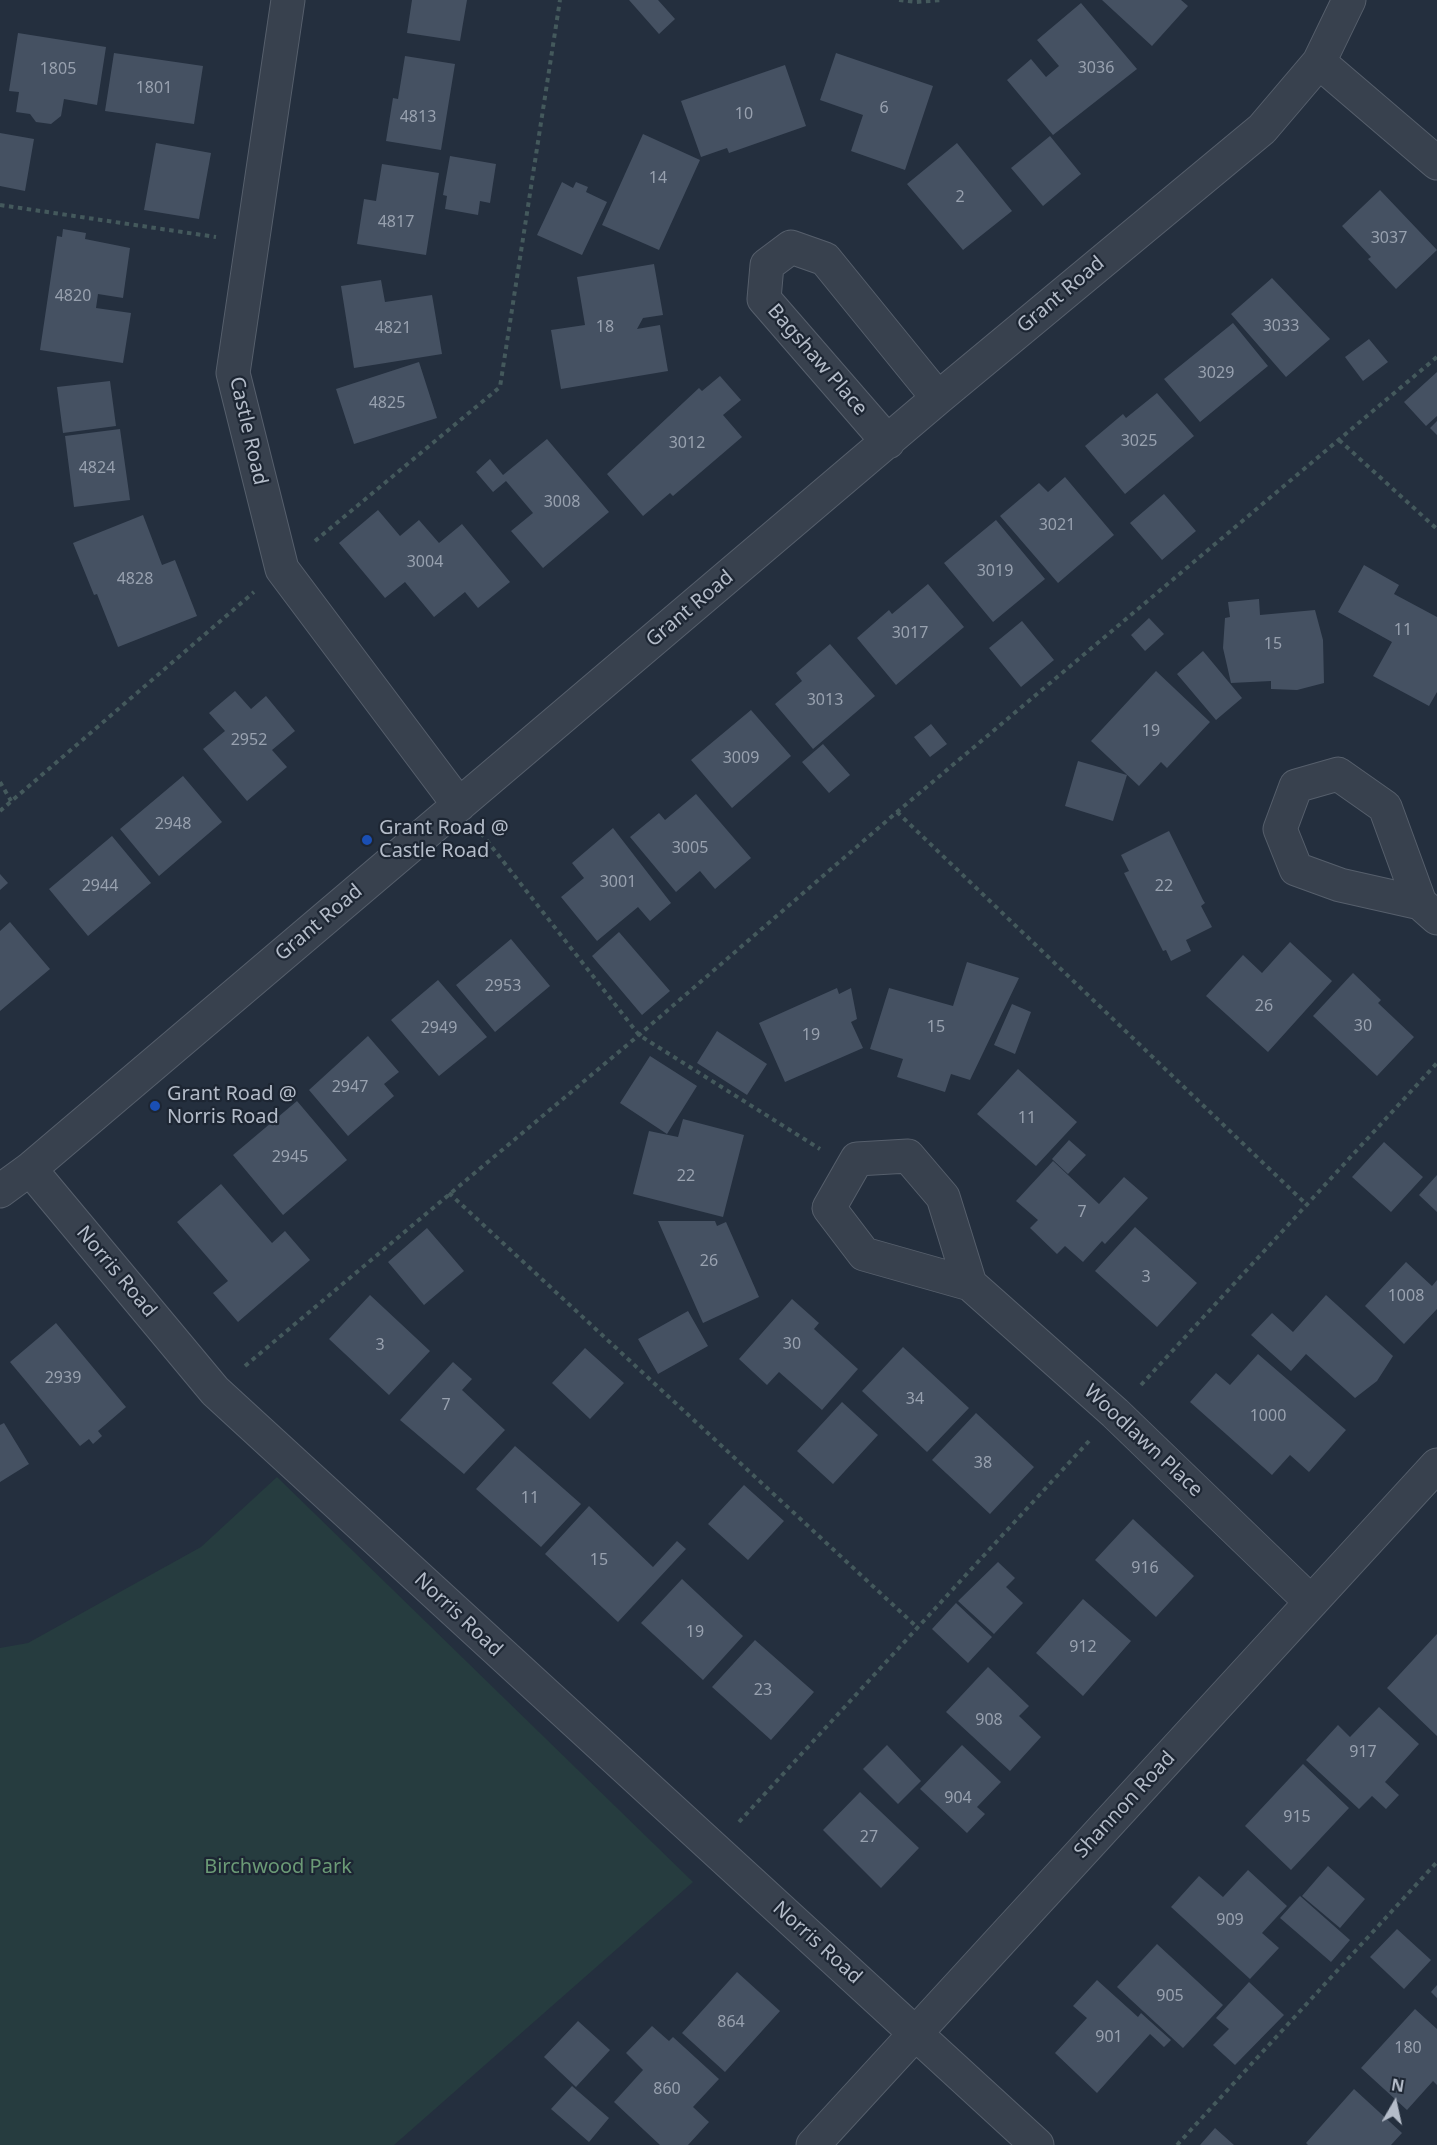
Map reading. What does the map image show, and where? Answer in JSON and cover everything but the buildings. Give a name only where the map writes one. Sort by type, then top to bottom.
[{"type":"street","name":"Castle Road","points":[[288,0],[233,373],[282,569],[459,804]]},
{"type":"street","name":"Grant Road","points":[[0,1191],[30,1169],[938,398],[1262,129],[1319,62],[1349,0]]},
{"type":"street","points":[[1319,62],[1437,163]]},
{"type":"street","name":"Bagshaw Place","points":[[888,442],[764,300],[767,265],[791,247],[825,259],[938,398]]},
{"type":"street","points":[[1338,774],[1385,807],[1429,910],[1340,885],[1296,869],[1280,829],[1296,786],[1338,774]]},
{"type":"street","points":[[852,1170],[857,1159],[908,1156],[943,1197],[970,1284]]},
{"type":"street","name":"Norris Road","points":[[30,1169],[215,1391],[1037,2145]]},
{"type":"street","name":"Woodlawn Place","points":[[852,1170],[829,1208],[864,1254],[970,1284],[1115,1413],[1311,1602]]},
{"type":"street","name":"Shannon Road","points":[[813,2145],[1437,1465]]},
{"type":"path","points":[[0,811],[282,569],[500,387],[560,0]]},
{"type":"path","points":[[899,0],[916,3],[943,0]]},
{"type":"path","points":[[0,205],[252,243]]},
{"type":"path","points":[[215,1391],[449,1192],[639,1035],[897,812],[1437,357]]},
{"type":"path","points":[[1339,440],[1437,530]]},
{"type":"path","points":[[0,782],[11,801]]},
{"type":"path","points":[[459,804],[639,1035],[852,1170]]},
{"type":"path","points":[[897,812],[1306,1204]]},
{"type":"path","points":[[714,1850],[1437,1063]]},
{"type":"path","points":[[449,1192],[918,1628]]},
{"type":"path","points":[[1177,2145],[1437,1862]]},
{"type":"green space","name":"Birchwood Park","points":[[277,1477],[693,1882],[394,2145],[0,2145],[0,1648],[28,1643],[201,1547]]},
{"type":"place","name":"Grant Road @ Castle Road","points":[[367,840]]},
{"type":"place","name":"Grant Road @ Norris Road","points":[[155,1106]]}]
